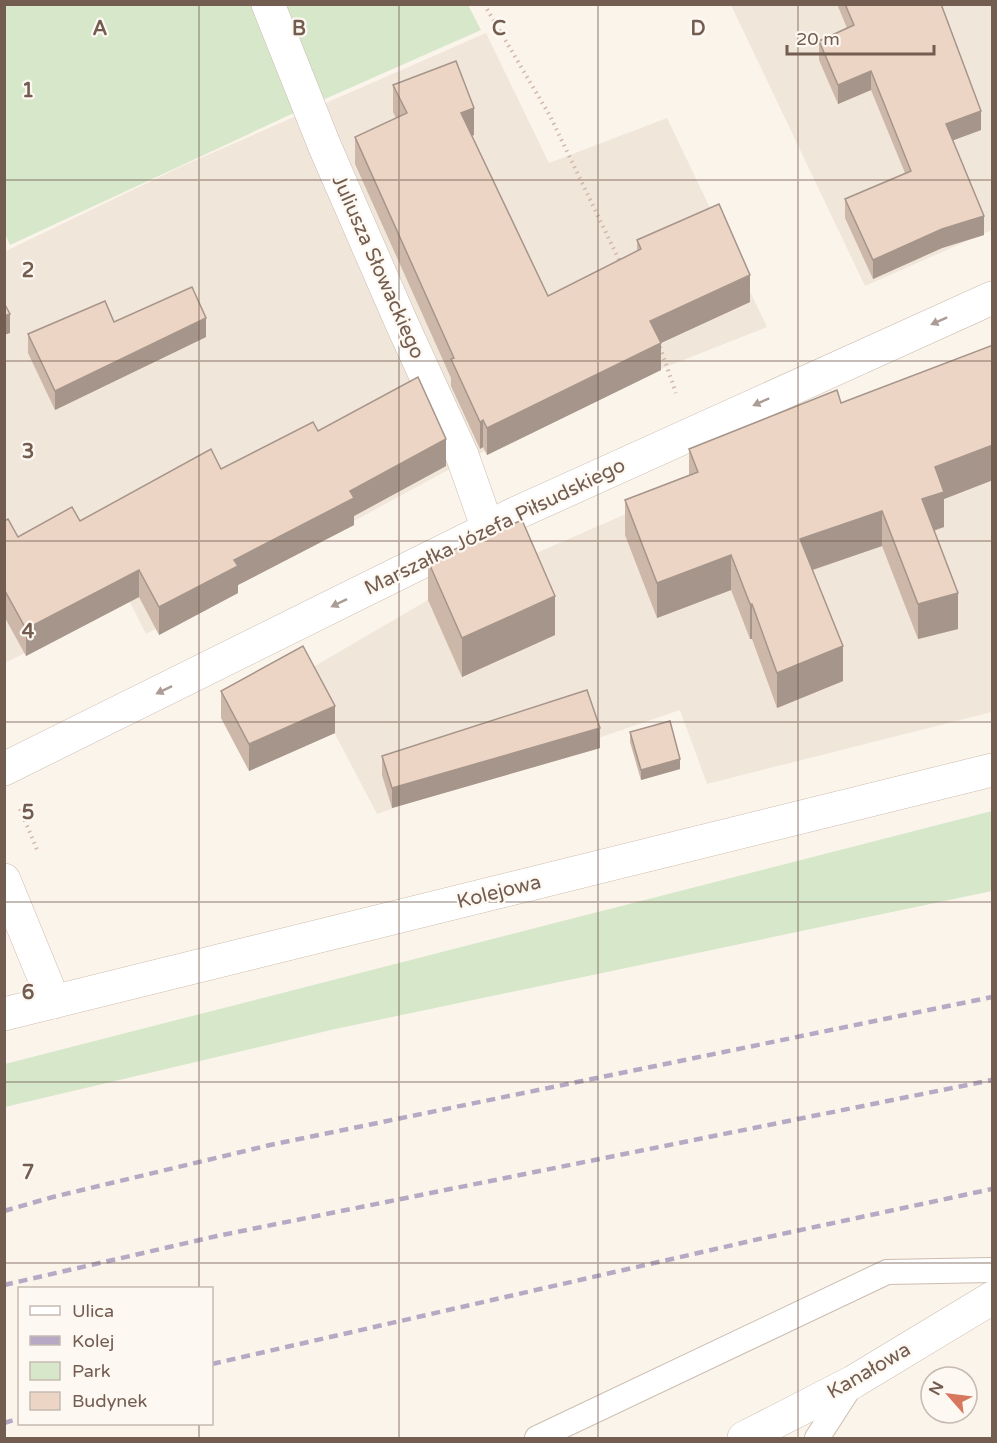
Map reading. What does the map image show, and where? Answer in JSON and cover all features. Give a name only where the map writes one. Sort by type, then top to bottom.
[{"type":"street","name":"Juliusza Słowackiego","points":[[268,4],[325,147],[462,455],[488,529]]},
{"type":"street","name":"Marszałka Józefa Piłsudskiego","points":[[4,769],[510,516],[993,298]]},
{"type":"street","name":"Kolejowa","points":[[4,1014],[993,770]]},
{"type":"street","points":[[4,880],[54,1002]]},
{"type":"street","name":"Kanałowa","points":[[744,1438],[853,1382],[993,1298]]},
{"type":"lane","points":[[537,1438],[887,1272],[993,1270]]},
{"type":"lane","points":[[817,1438],[853,1382]]},
{"type":"path","points":[[484,4],[550,116],[624,271]]},
{"type":"path","points":[[657,339],[666,359],[689,434]]},
{"type":"path","points":[[22,800],[19,807],[41,859]]},
{"type":"shaded area","points":[[731,5],[992,5],[992,230],[865,286]]},
{"type":"shaded area","points":[[486,33],[549,163],[667,118],[767,327],[658,370],[470,458],[146,634],[129,600],[5,663],[4,248],[6,251],[180,167]]},
{"type":"shaded area","points":[[992,378],[992,712],[707,784],[680,710],[377,814],[303,673],[428,600],[679,491]]},
{"type":"green space","points":[[5,5],[468,5],[481,30],[309,106],[10,245],[5,234]]},
{"type":"green space","points":[[992,811],[992,891],[335,1029],[5,1107],[5,1064]]},
{"type":"building","points":[[845,4],[941,4],[981,111],[946,124],[984,216],[942,229],[873,260],[845,199],[911,171],[871,71],[838,85],[819,41],[854,25]]},
{"type":"building","points":[[456,61],[474,108],[461,113],[548,296],[641,249],[637,240],[719,204],[750,275],[650,321],[661,343],[487,428],[483,420],[480,422],[451,359],[454,358],[355,137],[407,113],[393,85]]},
{"type":"building","points":[[192,287],[206,318],[55,391],[28,334],[105,301],[114,322]]},
{"type":"building","points":[[4,303],[10,314],[4,316]]},
{"type":"building","points":[[993,345],[993,445],[935,467],[944,492],[922,499],[958,593],[918,604],[882,511],[800,539],[843,646],[777,673],[731,555],[657,583],[625,500],[698,472],[689,449],[837,390],[841,403]]},
{"type":"building","points":[[418,377],[446,439],[350,491],[354,498],[234,560],[238,566],[159,607],[139,570],[26,629],[4,589],[4,521],[8,519],[18,537],[72,507],[80,521],[211,449],[221,469],[313,422],[318,431]]},
{"type":"building","points":[[522,520],[555,596],[462,638],[428,561]]},
{"type":"building","points":[[303,646],[335,706],[249,744],[221,691]]},
{"type":"building","points":[[587,690],[600,728],[392,788],[382,756]]},
{"type":"building","points":[[670,721],[680,759],[641,770],[630,732]]},
{"type":"railway","points":[[4,1211],[270,1145],[992,997]]},
{"type":"railway","points":[[4,1285],[217,1236],[992,1080]]},
{"type":"railway","points":[[213,1364],[768,1237],[992,1189]]},
{"type":"railway","points":[[4,1423],[18,1419]]}]
